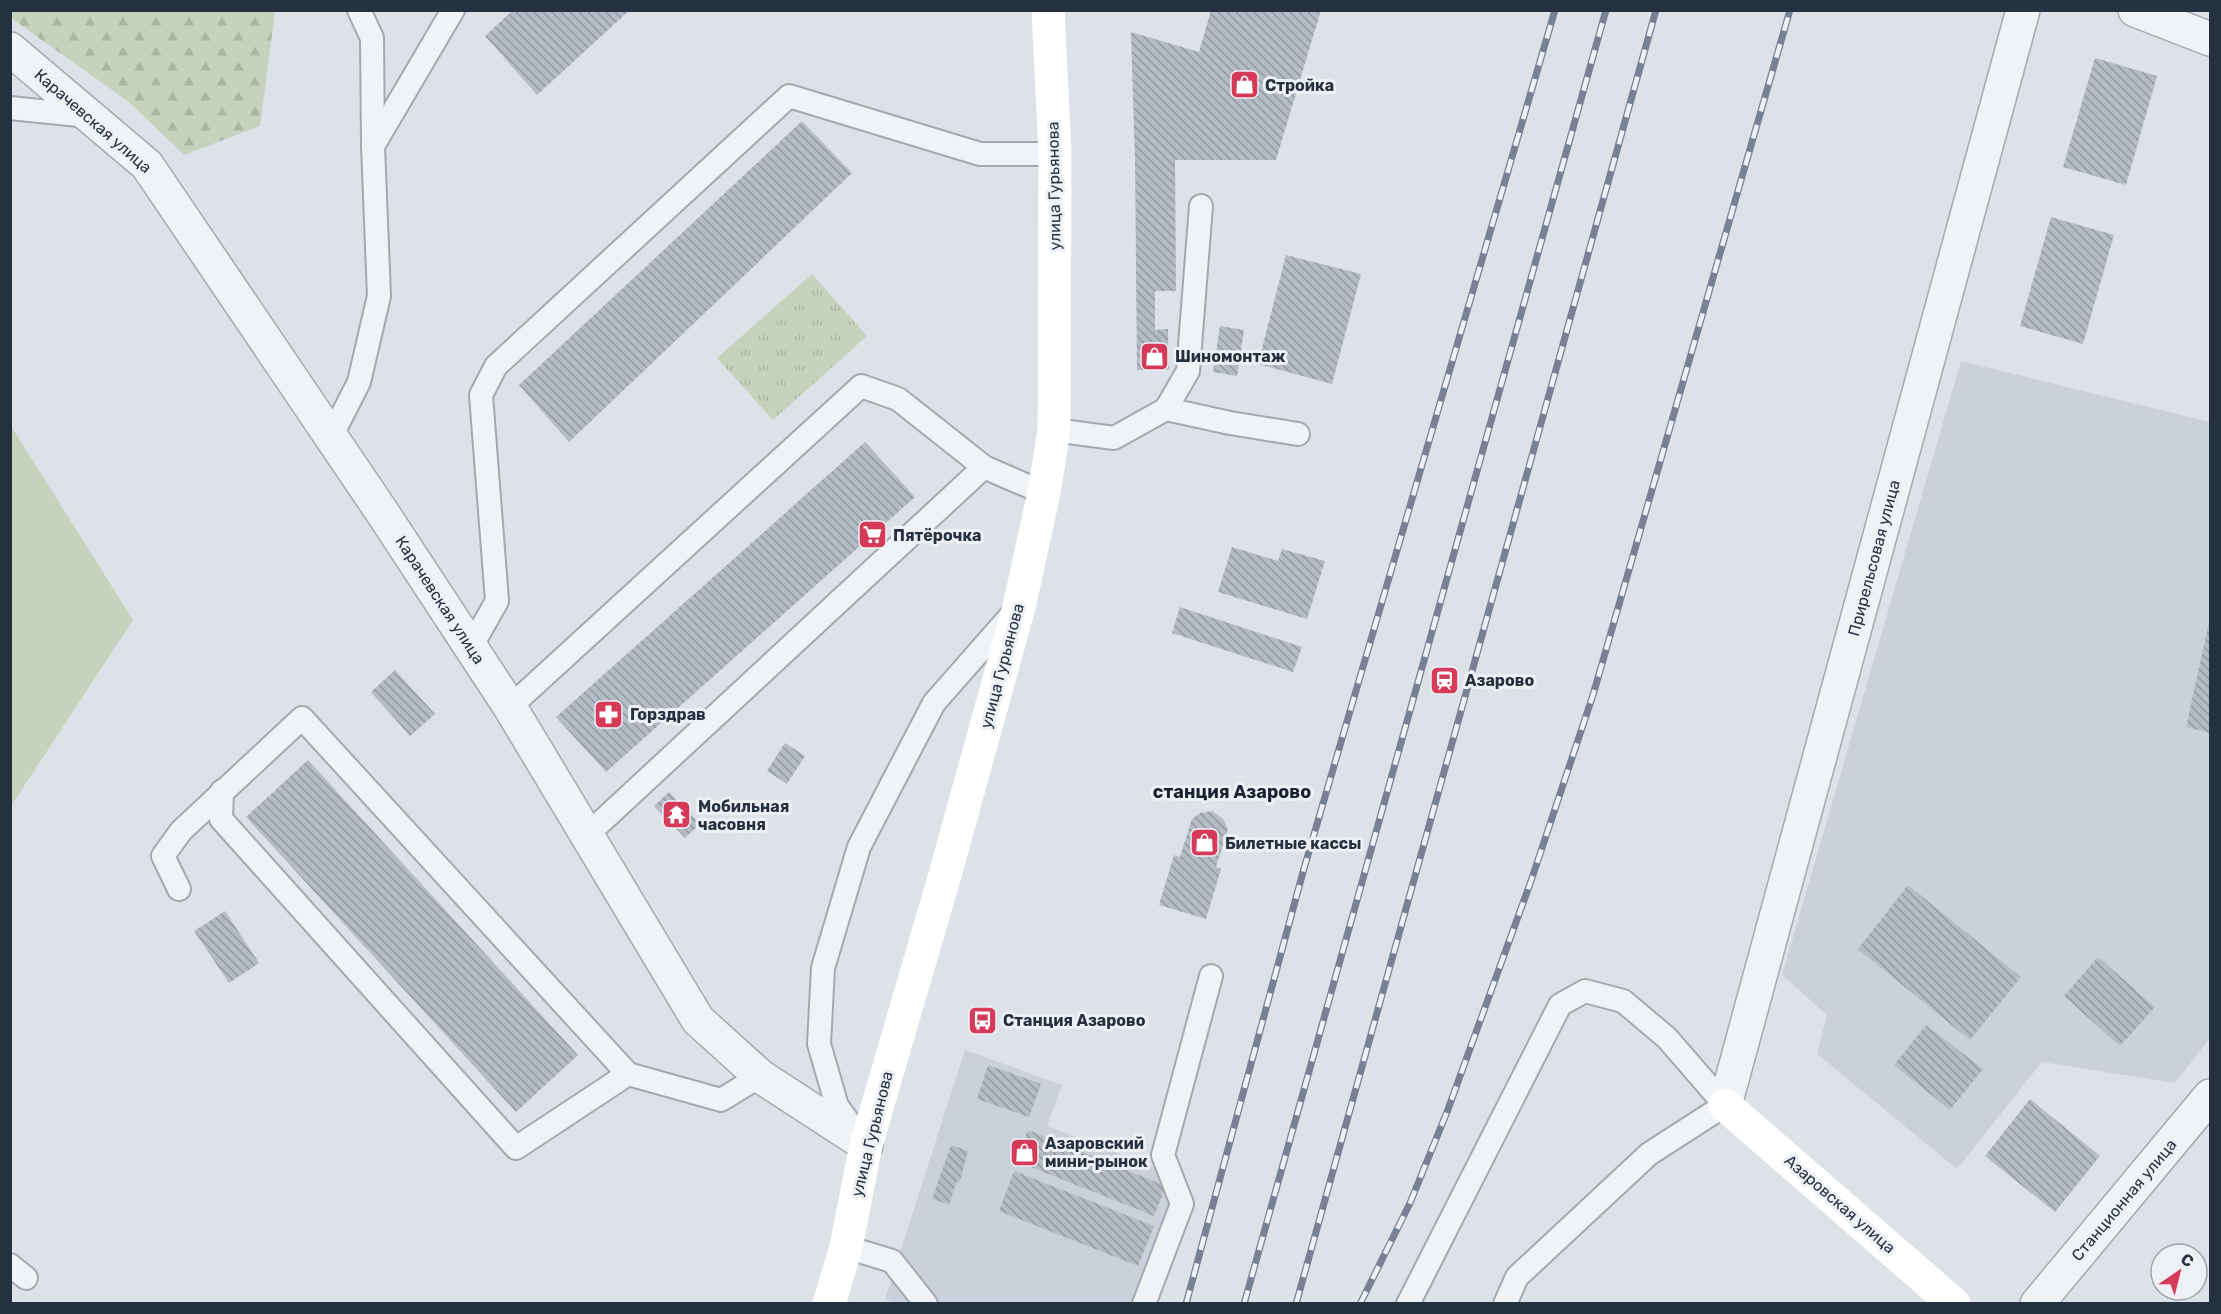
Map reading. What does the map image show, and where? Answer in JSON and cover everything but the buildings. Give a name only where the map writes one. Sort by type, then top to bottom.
[{"type":"street","name":"улица Гурьянова","points":[[830,1304],[846,1247],[866,1145],[943,882],[1019,607],[1044,493],[1054,430],[1055,154],[1048,10]]},
{"type":"street","name":"Прирельсовая улица","points":[[1725,1105],[2023,10]]},
{"type":"street","points":[[2135,10],[2211,39]]},
{"type":"street","name":"Карачевская улица","points":[[10,49],[147,165],[510,707],[698,1020],[759,1076],[866,1145]]},
{"type":"street","name":"Станционная улица","points":[[2037,1304],[2211,1096]]},
{"type":"street","name":"Азаровская улица","points":[[1725,1105],[1954,1304]]},
{"type":"lane","points":[[331,437],[359,382],[379,296],[373,146],[372,38],[359,10]]},
{"type":"lane","points":[[373,146],[453,10]]},
{"type":"lane","points":[[471,647],[497,601],[481,395],[496,366],[789,96],[980,154],[1055,154]]},
{"type":"lane","points":[[10,108],[89,116]]},
{"type":"lane","points":[[1054,430],[1114,438],[1166,409],[1188,371],[1202,206]]},
{"type":"lane","points":[[510,707],[861,386],[898,399],[984,467],[1044,493]]},
{"type":"lane","points":[[1166,409],[1230,423],[1298,434]]},
{"type":"lane","points":[[587,835],[984,467]]},
{"type":"lane","points":[[866,1145],[837,1106],[819,1044],[823,968],[860,847],[934,703],[1019,607]]},
{"type":"lane","points":[[179,889],[163,856],[181,831],[302,718],[628,1074],[721,1100],[759,1076]]},
{"type":"lane","points":[[222,791],[221,819],[516,1148],[628,1074]]},
{"type":"lane","points":[[1144,1304],[1182,1204],[1163,1155],[1211,976]]},
{"type":"lane","points":[[1408,1304],[1560,1005],[1585,991],[1623,1001],[1666,1038],[1725,1105],[1649,1154],[1517,1277],[1505,1304]]},
{"type":"lane","points":[[846,1247],[892,1262],[925,1303]]},
{"type":"shaded area","points":[[1961,361],[2210,422],[2210,1038],[2175,1083],[2042,1062],[1957,1169],[1817,1054],[1827,1015],[1782,975]]},
{"type":"shaded area","name":"Азаровский мини-рынок","points":[[965,1050],[1062,1085],[1047,1126],[1183,1178],[1136,1303],[896,1304],[885,1299]]},
{"type":"green space","points":[[11,10],[275,11],[260,126],[184,155],[129,102],[11,18]]},
{"type":"green space","points":[[812,274],[867,336],[773,420],[717,358]]},
{"type":"green space","points":[[10,426],[133,620],[11,806]]},
{"type":"railway","points":[[1186,1304],[1303,872],[1555,10]]},
{"type":"railway","points":[[1244,1304],[1606,10]]},
{"type":"railway","points":[[1296,1304],[1656,10]]},
{"type":"railway","points":[[1360,1304],[1410,1203],[1447,1112],[1531,881],[1593,695],[1790,10]]},
{"type":"place","name":"Стройка","points":[[1244,85]]},
{"type":"place","name":"Шиномонтаж","points":[[1154,356]]},
{"type":"place","name":"Пятёрочка","points":[[872,535]]},
{"type":"place","name":"Азарово","points":[[1444,680]]},
{"type":"place","name":"Горздрав","points":[[609,714]]},
{"type":"place","name":"Мобильная часовня","points":[[677,815]]},
{"type":"place","name":"Билетные кассы","points":[[1204,843]]},
{"type":"place","name":"Станция Азарово","points":[[982,1020]]},
{"type":"place","name":"Азаровский мини-рынок","points":[[1024,1152]]},
{"type":"district","name":"станция Азарово","points":[[1232,792]]}]
